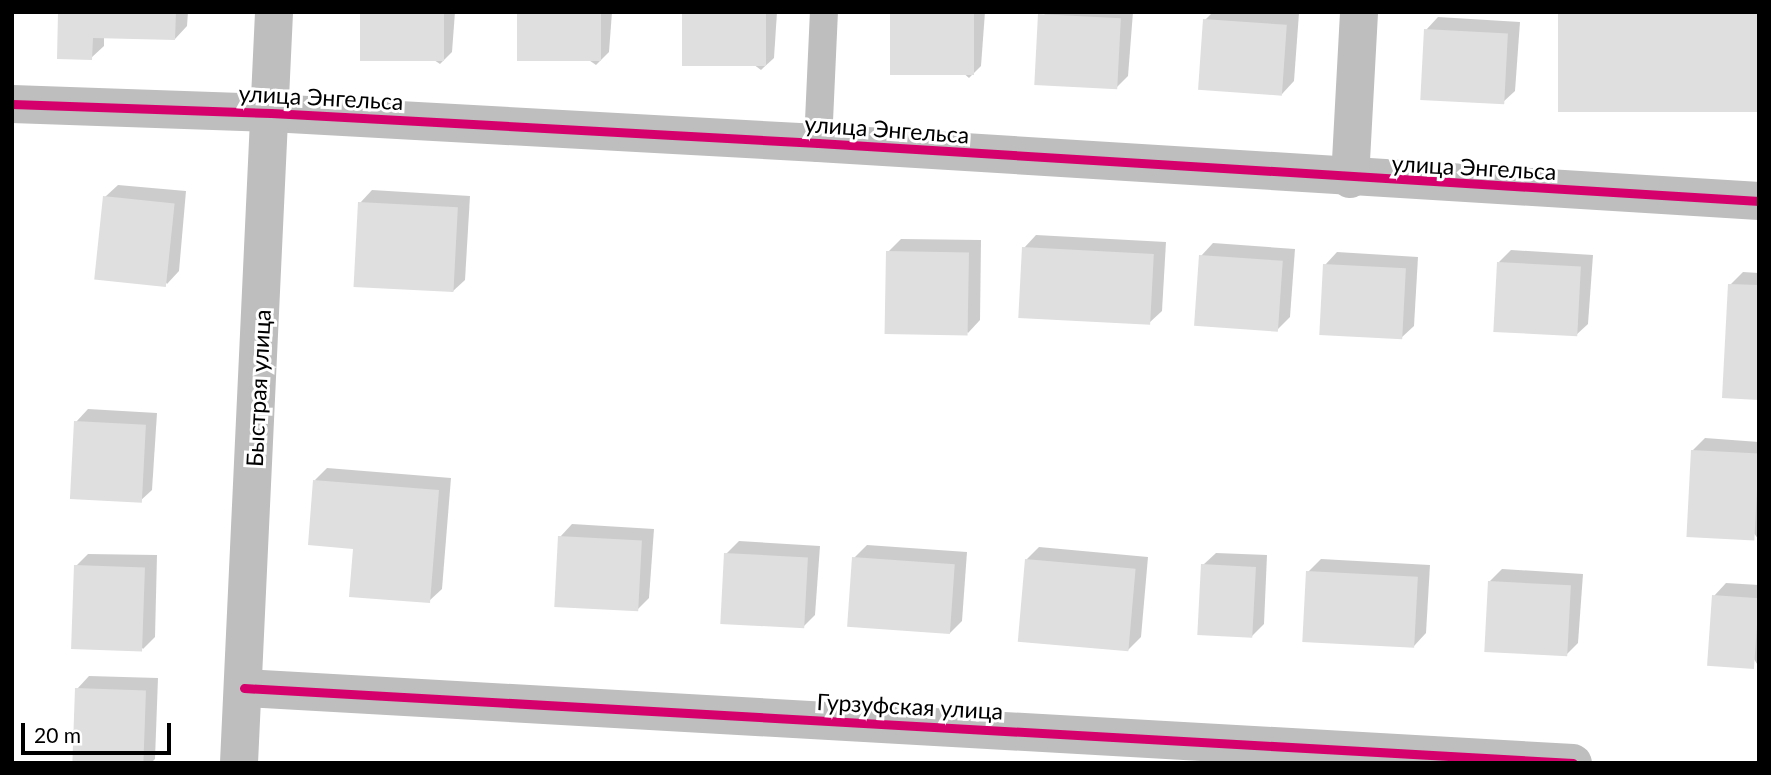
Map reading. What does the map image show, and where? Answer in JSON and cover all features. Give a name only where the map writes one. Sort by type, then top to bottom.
[{"type":"street","name":"Быстрая улица","points":[[239,763],[274,12]]},
{"type":"street","points":[[1350,179],[1359,12]]},
{"type":"street","name":"улица Энгельса","points":[[12,104],[271,113],[818,143],[1350,179],[1759,201]]},
{"type":"street","name":"Гурзуфская улица","points":[[244,688],[1573,763]]},
{"type":"lane","points":[[818,143],[824,12]]},
{"type":"building","points":[[58,12],[176,12],[175,40],[93,38],[92,60],[57,59]]},
{"type":"building","points":[[360,12],[444,12],[444,61],[360,61]]},
{"type":"building","points":[[517,12],[601,12],[601,61],[517,61]]},
{"type":"building","points":[[682,12],[766,12],[766,66],[682,66]]},
{"type":"building","points":[[890,12],[974,12],[974,75],[890,75]]},
{"type":"building","points":[[1558,12],[1759,12],[1759,112],[1558,112]]},
{"type":"building","points":[[1038,14],[1121,18],[1117,89],[1034,85]]},
{"type":"building","points":[[1203,19],[1287,25],[1282,96],[1198,90]]},
{"type":"building","points":[[1424,29],[1508,33],[1504,104],[1420,100]]},
{"type":"building","points":[[103,196],[175,204],[166,287],[94,280]]},
{"type":"building","points":[[358,202],[458,207],[453,292],[354,287]]},
{"type":"building","points":[[1022,247],[1154,254],[1150,325],[1018,318]]},
{"type":"building","points":[[886,251],[969,252],[968,335],[885,334]]},
{"type":"building","points":[[1199,255],[1283,261],[1278,332],[1194,326]]},
{"type":"building","points":[[1497,262],[1581,266],[1577,336],[1493,332]]},
{"type":"building","points":[[1323,264],[1406,268],[1402,339],[1319,335]]},
{"type":"building","points":[[1728,284],[1759,285],[1759,400],[1722,398]]},
{"type":"building","points":[[74,421],[146,425],[142,503],[70,499]]},
{"type":"building","points":[[1691,450],[1759,454],[1754,540],[1686,537]]},
{"type":"building","points":[[313,480],[439,490],[430,603],[349,597],[353,549],[308,545]]},
{"type":"building","points":[[558,536],[642,540],[638,611],[554,607]]},
{"type":"building","points":[[724,553],[808,557],[804,628],[720,624]]},
{"type":"building","points":[[852,557],[955,564],[950,634],[847,627]]},
{"type":"building","points":[[1025,559],[1136,569],[1128,651],[1018,642]]},
{"type":"building","points":[[1201,564],[1256,567],[1252,638],[1197,635]]},
{"type":"building","points":[[74,565],[145,567],[142,651],[71,649]]},
{"type":"building","points":[[1306,571],[1418,577],[1414,648],[1302,642]]},
{"type":"building","points":[[1488,581],[1571,585],[1567,656],[1484,652]]},
{"type":"building","points":[[1712,595],[1759,598],[1754,669],[1707,666]]},
{"type":"building","points":[[75,688],[146,690],[143,763],[72,763]]},
{"type":"cycle path","points":[[12,104],[271,113],[818,143],[1759,201]]},
{"type":"cycle path","points":[[244,688],[1573,763]]}]
